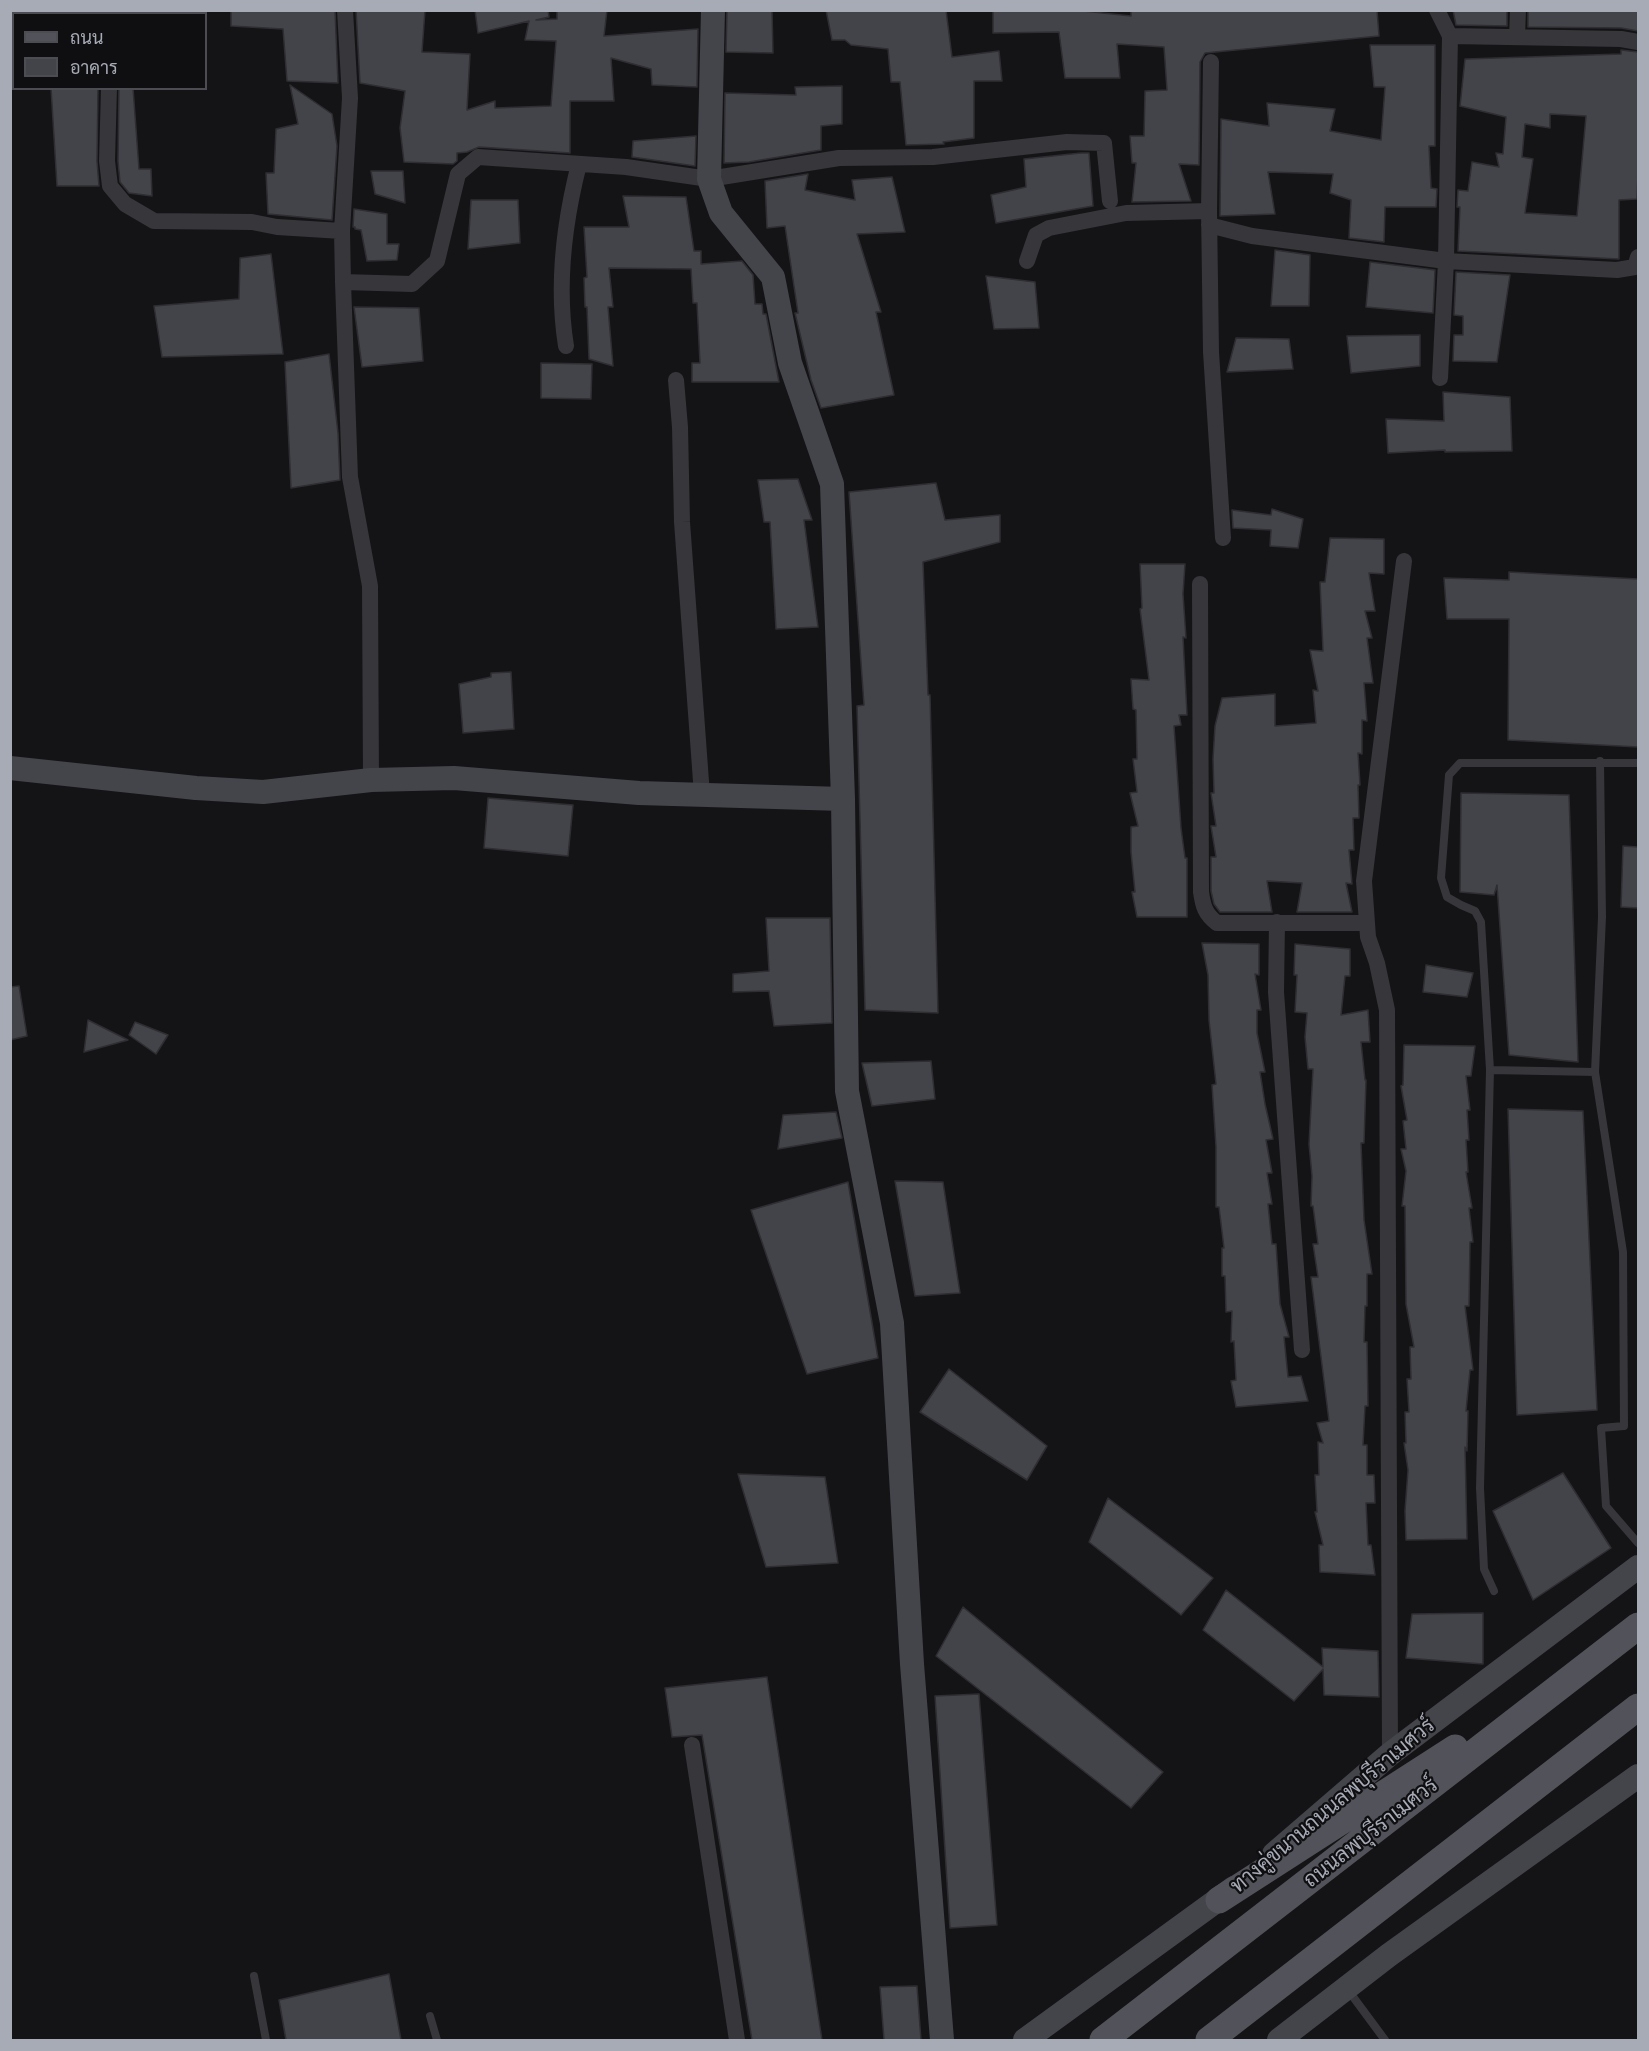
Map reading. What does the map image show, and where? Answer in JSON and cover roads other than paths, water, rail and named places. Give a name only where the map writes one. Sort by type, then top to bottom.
[{"type":"main road","name":"ถนนลพบุรีราเมศวร์","points":[[1103,2040],[1638,1626]]},
{"type":"main road","points":[[1220,1900],[1616,1644]]},
{"type":"main road","points":[[1209,2040],[1638,1707]]},
{"type":"street","points":[[345,10],[350,98],[342,231],[343,282],[350,477],[370,586],[371,780]]},
{"type":"street","points":[[713,10],[709,180],[721,213],[773,277],[790,363],[832,484],[843,799],[847,1091],[892,1323],[912,1664],[942,2040]]},
{"type":"street","points":[[1437,10],[1450,36],[1446,261],[1440,378]]},
{"type":"street","points":[[1517,37],[1518,10]]},
{"type":"street","points":[[1450,36],[1621,39],[1638,42]]},
{"type":"street","points":[[1211,62],[1209,218],[1211,352],[1223,538]]},
{"type":"street","points":[[109,90],[107,161],[110,186],[125,204],[154,221],[252,222],[277,227],[342,231]]},
{"type":"street","points":[[343,282],[412,284],[437,261],[458,174],[478,157],[626,167],[709,180],[839,158],[933,157],[1067,142],[1104,143],[1110,201]]},
{"type":"street","points":[[566,346],[562,318],[562,259],[568,207],[579,164]]},
{"type":"street","points":[[1027,261],[1036,235],[1049,228],[1126,213],[1209,218],[1252,236],[1446,261],[1617,270],[1635,267],[1638,257]]},
{"type":"street","points":[[676,380],[680,427],[682,522],[702,795]]},
{"type":"street","points":[[1390,1754],[1387,1010],[1377,963],[1368,937],[1364,881],[1404,561]]},
{"type":"street","points":[[1200,584],[1201,892],[1203,908],[1216,923],[1367,923]]},
{"type":"street","points":[[10,768],[196,788],[263,792],[371,780],[454,778],[639,793],[843,799]]},
{"type":"street","points":[[1277,922],[1276,992],[1302,1350]]},
{"type":"street","name":"ทางคู่ขนานถนนลพบุรีราเมศวร์","points":[[1025,2040],[1220,1900],[1390,1754],[1638,1567]]},
{"type":"street","points":[[692,1745],[736,2040]]},
{"type":"street","points":[[1280,2040],[1389,1955],[1638,1776]]},
{"type":"lane","points":[[1600,761],[1602,917],[1595,1072],[1623,1252],[1624,1426],[1601,1428],[1606,1506],[1638,1543]]},
{"type":"lane","points":[[1494,1591],[1484,1569],[1480,1488],[1490,1070],[1481,922],[1476,910],[1447,897],[1441,878],[1449,775],[1460,763],[1600,761],[1638,763]]},
{"type":"lane","points":[[1490,1070],[1595,1072]]},
{"type":"lane","points":[[254,1976],[266,2040]]},
{"type":"lane","points":[[1347,1988],[1385,2040]]},
{"type":"lane","points":[[430,2016],[436,2040]]}]
